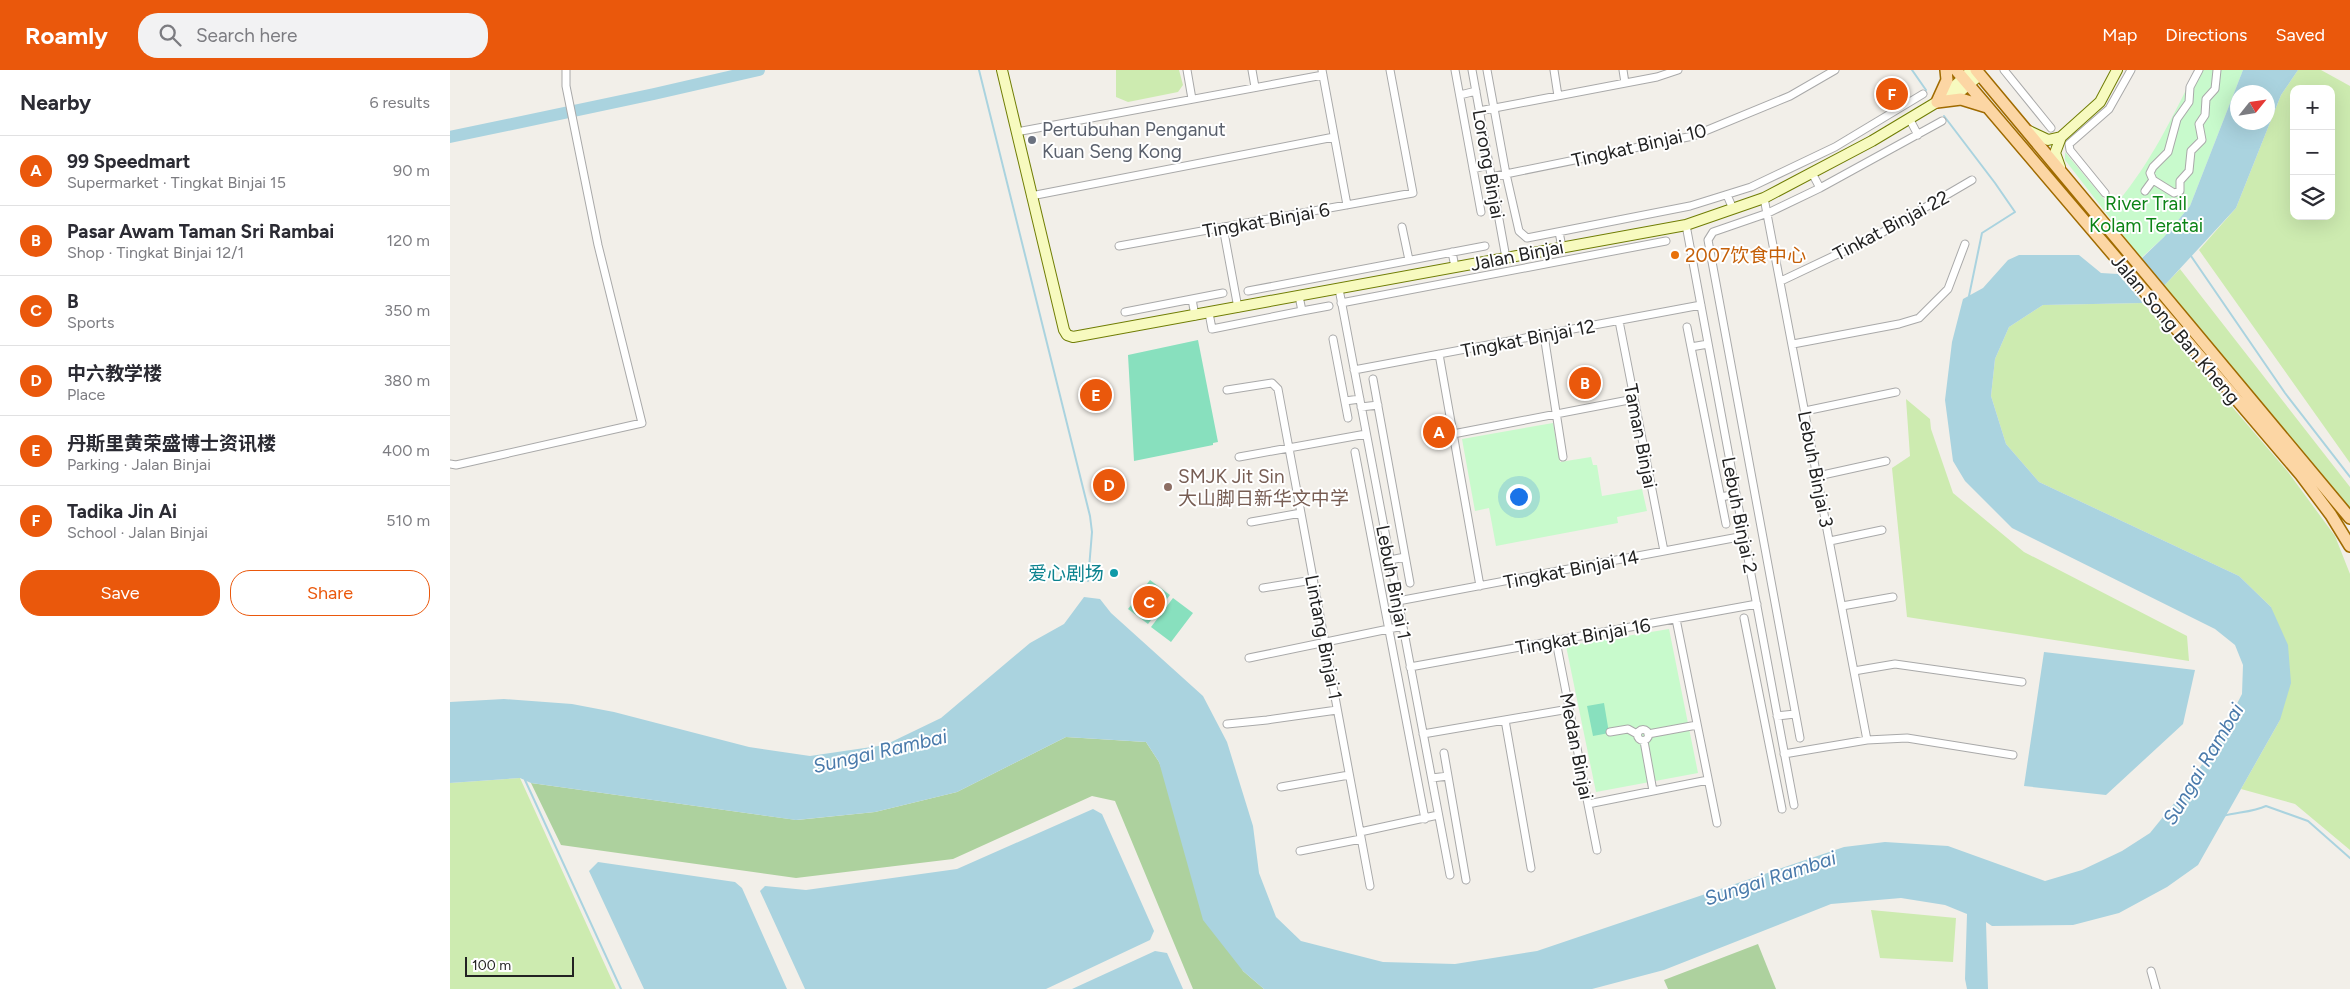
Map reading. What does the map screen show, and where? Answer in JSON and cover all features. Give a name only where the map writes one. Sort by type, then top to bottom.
[{"type":"main road","points":[[1937,102],[1947,80],[1946,70]]},
{"type":"main road","name":"Jalan Song Ban Kheng","points":[[1976,72],[2350,518]]},
{"type":"main road","name":"Jalan Song Ban Kheng","points":[[1962,78],[2301,475],[2331,515],[2350,546]]},
{"type":"main road","points":[[1937,102],[1961,99],[1987,107]]},
{"type":"street","points":[[450,464],[456,465],[642,423],[601,257],[566,86],[566,70]]},
{"type":"street","points":[[1002,70],[1031,196],[1334,137]]},
{"type":"street","points":[[1187,70],[1192,99]]},
{"type":"street","points":[[1252,70],[1255,87]]},
{"type":"street","name":"Tingkat Binjai 6","points":[[1119,246],[1413,193],[1390,70]]},
{"type":"street","points":[[1455,70],[1481,212]]},
{"type":"street","name":"Lorong Binjai","points":[[1472,70],[1506,258]]},
{"type":"street","points":[[1487,70],[1506,174],[1519,231],[1527,238],[1690,206],[1751,187],[1835,147],[1922,94]]},
{"type":"street","points":[[1554,70],[1558,96]]},
{"type":"street","points":[[1623,70],[1626,83]]},
{"type":"street","points":[[1479,111],[1657,78],[1678,70]]},
{"type":"street","name":"Tingkat Binjai 10","points":[[1491,177],[1693,136],[1790,96],[1835,70]]},
{"type":"street","points":[[2004,70],[2051,128]]},
{"type":"street","points":[[2067,179],[2055,153],[2061,137],[2100,102],[2117,70]]},
{"type":"street","points":[[2105,193],[2070,150],[2069,144],[2109,109],[2131,70]]},
{"type":"street","points":[[2199,70],[2190,87],[2189,102],[2177,120],[2168,152],[2153,167],[2150,173],[2153,180],[2174,193],[2180,191],[2180,181],[2189,171],[2191,151],[2202,140],[2199,124],[2205,116],[2206,99],[2215,89],[2217,70]]},
{"type":"street","points":[[1016,132],[1255,87],[1322,72],[1347,205]]},
{"type":"street","name":"Jalan Binjai","points":[[1031,196],[1064,330],[1067,335],[1073,337],[1686,224],[1764,198],[1812,173],[1910,120],[1937,102],[1962,78],[1976,72]]},
{"type":"street","points":[[1460,95],[1476,91]]},
{"type":"street","points":[[1888,115],[1894,128]]},
{"type":"street","points":[[2086,115],[2094,124]]},
{"type":"street","points":[[1910,120],[1918,135]]},
{"type":"street","points":[[1768,213],[1820,188],[1942,121]]},
{"type":"street","points":[[2020,124],[2043,139],[2061,137]]},
{"type":"street","points":[[1473,169],[1489,165]]},
{"type":"street","points":[[1812,173],[1820,188]]},
{"type":"street","name":"Tinkat Binjai 22","points":[[1781,281],[1878,234],[1972,180]]},
{"type":"street","points":[[2145,191],[2153,180]]},
{"type":"street","points":[[1727,194],[1732,209]]},
{"type":"street","name":"Lebuh Binjai 3","points":[[1764,198],[1867,740]]},
{"type":"street","name":"Lebuh Binjai 2","points":[[1768,213],[1713,232],[1708,240],[1800,738]]},
{"type":"street","name":"Lebuh Binjai 2","points":[[1686,224],[1794,805]]},
{"type":"street","points":[[1223,227],[1238,308]]},
{"type":"street","points":[[1402,227],[1409,260]]},
{"type":"street","points":[[1559,232],[1562,247]]},
{"type":"street","points":[[1643,232],[1646,245]]},
{"type":"street","points":[[1341,303],[1666,242]]},
{"type":"street","points":[[1793,344],[1899,324],[1919,318],[1948,289],[1965,244]]},
{"type":"street","points":[[1248,291],[1485,246]]},
{"type":"street","points":[[1452,252],[1455,267]]},
{"type":"street","points":[[1397,278],[1400,292]]},
{"type":"street","points":[[1281,285],[1284,299]]},
{"type":"street","name":"Lebuh Binjai 1","points":[[1339,289],[1450,875]]},
{"type":"street","points":[[1126,312],[1223,293]]},
{"type":"street","points":[[1299,296],[1302,311]]},
{"type":"street","points":[[1192,299],[1195,316]]},
{"type":"street","name":"Tingkat Binjai 12","points":[[1354,370],[1701,305]]},
{"type":"street","points":[[1209,313],[1212,329],[1329,306]]},
{"type":"street","name":"Taman Binjai","points":[[1619,321],[1664,551]]},
{"type":"street","points":[[1687,326],[1726,524]]},
{"type":"street","points":[[1544,335],[1563,457]]},
{"type":"street","points":[[1333,339],[1348,418]]},
{"type":"street","points":[[1691,347],[1708,344]]},
{"type":"street","points":[[1439,354],[1480,586]]},
{"type":"street","points":[[1373,379],[1410,583]]},
{"type":"street","name":"Lintang Binjai 1","points":[[1227,390],[1272,384],[1278,389],[1370,886]]},
{"type":"street","points":[[1805,411],[1896,392]]},
{"type":"street","points":[[1345,401],[1360,399]]},
{"type":"street","points":[[1453,434],[1634,399]]},
{"type":"street","points":[[1361,408],[1378,405]]},
{"type":"street","points":[[1239,457],[1366,434]]},
{"type":"street","name":"Lebuh Binjai 1","points":[[1355,452],[1425,819]]},
{"type":"street","points":[[1818,476],[1886,461]]},
{"type":"street","points":[[1721,497],[1736,494]]},
{"type":"street","points":[[1251,522],[1301,513]]},
{"type":"street","points":[[1830,542],[1882,530]]},
{"type":"street","name":"Tingkat Binjai 14","points":[[1398,601],[1744,536]]},
{"type":"street","points":[[1390,560],[1405,557]]},
{"type":"street","points":[[1263,588],[1313,580]]},
{"type":"street","points":[[1842,606],[1893,597]]},
{"type":"street","name":"Tingkat Binjai 16","points":[[1410,667],[1756,604]]},
{"type":"street","points":[[1744,618],[1782,809]]},
{"type":"street","points":[[1676,619],[1717,823]]},
{"type":"street","points":[[1249,658],[1403,626]]},
{"type":"street","name":"Medan Binjai","points":[[1556,641],[1597,850]]},
{"type":"street","points":[[1854,671],[1895,664],[2022,682]]},
{"type":"street","points":[[1423,734],[1569,709]]},
{"type":"street","points":[[1227,724],[1337,710]]},
{"type":"street","points":[[1777,716],[1795,714]]},
{"type":"street","points":[[1505,720],[1531,868]]},
{"type":"street","points":[[1637,734],[1642,730],[1648,734],[1698,725]]},
{"type":"street","points":[[1610,732],[1628,729],[1637,734],[1638,739],[1644,741]]},
{"type":"street","points":[[1644,741],[1648,739],[1648,734]]},
{"type":"street","points":[[1784,754],[1867,740],[1907,738],[2013,755]]},
{"type":"street","points":[[1644,741],[1653,791]]},
{"type":"street","points":[[1444,753],[1466,880]]},
{"type":"street","points":[[1282,787],[1349,776]]},
{"type":"street","points":[[1432,778],[1448,776]]},
{"type":"street","points":[[1588,804],[1708,780]]},
{"type":"street","points":[[1300,851],[1438,815]]},
{"type":"street","points":[[2151,971],[2156,989]]},
{"type":"green space","points":[[1116,70],[1179,70],[1183,85],[1178,92],[1128,102],[1116,97]]},
{"type":"green space","name":"River Trail Kolam Teratai","points":[[2196,70],[2243,70],[2237,85],[2230,85],[2230,103],[2190,206],[2164,237],[2141,258],[2065,160],[2065,152],[2105,200],[2110,196],[2117,203],[2151,156]]},
{"type":"green space","points":[[2298,70],[2321,70],[2350,86],[2350,463],[2199,250],[2236,208],[2267,130],[2275,130],[2275,110],[2281,95]]},
{"type":"green space","points":[[2180,269],[2350,487],[2350,508],[2163,287]]},
{"type":"green space","points":[[2143,303],[2288,472],[2335,536],[2350,574],[2350,850],[2295,804],[2241,789],[2280,720],[2271,607],[2239,576],[2039,482],[2006,444],[1991,396],[1995,359],[2009,327],[2043,305]]},
{"type":"green space","points":[[1198,340],[1218,442],[1213,443],[1213,445],[1134,461],[1128,355]]},
{"type":"green space","points":[[1906,399],[1930,419],[1931,429],[1953,493],[2024,552],[2187,636],[2189,661],[1907,617],[1892,468],[1910,456]]},
{"type":"green space","points":[[1553,423],[1560,462],[1591,457],[1593,465],[1597,465],[1602,496],[1642,489],[1647,511],[1617,517],[1618,523],[1496,546],[1489,508],[1475,511],[1462,439]]},
{"type":"green space","points":[[1150,580],[1170,595],[1148,624],[1128,609]]},
{"type":"green space","points":[[1173,598],[1193,613],[1171,642],[1151,627]]},
{"type":"green space","points":[[1669,629],[1698,773],[1596,792],[1566,646]]},
{"type":"green space","points":[[1604,703],[1609,733],[1593,736],[1587,706]]},
{"type":"green space","points":[[1066,737],[1146,742],[1159,762],[1243,971],[1264,989],[1193,989],[1115,801],[1092,796],[953,859],[796,878],[561,845],[531,783],[797,820],[875,812],[957,792]]},
{"type":"green space","points":[[520,778],[616,989],[450,989],[450,783]]},
{"type":"green space","points":[[1871,910],[1956,918],[1953,962],[1880,958]]},
{"type":"green space","points":[[1758,944],[1776,989],[1668,989],[1664,980]]},
{"type":"water","points":[[2243,70],[2298,70],[2281,95],[2275,110],[2275,85],[2237,85]]},
{"type":"water","points":[[2230,103],[2230,130],[2267,130],[2236,208],[2163,287],[2141,259],[2164,237],[2190,206]]},
{"type":"water","name":"Sungai Rambai","points":[[2019,255],[2079,255],[2101,273],[2118,274],[2143,303],[2043,305],[2009,327],[1995,359],[1991,396],[2006,444],[2039,482],[2239,576],[2271,607],[2288,645],[2291,683],[2280,720],[2198,865],[2167,887],[2119,913],[2073,925],[1992,926],[1986,922],[1988,989],[1967,989],[1965,979],[1967,914],[1945,905],[1901,898],[1831,904],[1664,970],[1592,989],[1264,989],[1243,971],[1203,920],[1159,762],[1146,742],[1066,737],[957,792],[875,812],[796,820],[531,783],[520,778],[450,783],[450,702],[504,699],[572,704],[614,712],[749,747],[810,756],[885,745],[941,718],[1030,643],[1064,624],[1084,597],[1100,599],[1111,613],[1203,696],[1227,742],[1253,826],[1259,873],[1276,917],[1301,941],[1383,962],[1455,964],[1537,951],[1844,847],[1885,842],[1948,846],[2045,881],[2082,870],[2122,851],[2150,833],[2189,785],[2223,731],[2242,694],[2243,665],[2235,645],[2215,629],[2012,528],[1965,481],[1953,461],[1945,400],[1952,342],[1963,299],[1983,288],[2008,260]]},
{"type":"water","points":[[2044,652],[2195,670],[2183,724],[2106,795],[2024,786]]},
{"type":"water","points":[[1093,809],[1102,814],[1154,931],[1150,940],[1046,989],[805,989],[760,891],[765,886],[806,890],[957,869]]},
{"type":"water","points":[[598,862],[735,882],[742,888],[787,989],[644,989],[589,871]]},
{"type":"water","points":[[1155,951],[1167,953],[1183,989],[1072,989]]},
{"type":"waterway","points":[[450,137],[759,70]]},
{"type":"waterway","points":[[979,70],[1090,516],[1092,532],[1088,581]]},
{"type":"waterway","points":[[1912,70],[1926,90]]},
{"type":"waterway","points":[[1944,116],[2015,212],[1982,233],[1969,296]]},
{"type":"waterway","points":[[2191,256],[2285,393],[2350,477]]},
{"type":"waterway","points":[[525,780],[621,989]]},
{"type":"waterway","points":[[2223,816],[2256,810],[2266,806],[2308,821],[2350,858]]},
{"type":"place","name":"Tadika Jin Ai","points":[[1892,94]]},
{"type":"place","name":"Pertubuhan Penganut Kuan Seng Kong","points":[[1032,140]]},
{"type":"place","name":"2007饮食中心","points":[[1675,255]]},
{"type":"place","name":"Pasar Awam Taman Sri Rambai","points":[[1585,383]]},
{"type":"place","name":"丹斯里黄荣盛博士资讯楼","points":[[1096,395]]},
{"type":"place","name":"99 Speedmart","points":[[1439,432]]},
{"type":"place","name":"中六教学楼","points":[[1109,485]]},
{"type":"place","name":"SMJK Jit Sin 大山脚日新华文中学","points":[[1168,487]]},
{"type":"place","name":"爱心剧场","points":[[1114,573]]},
{"type":"place","name":"B","points":[[1149,602]]}]
